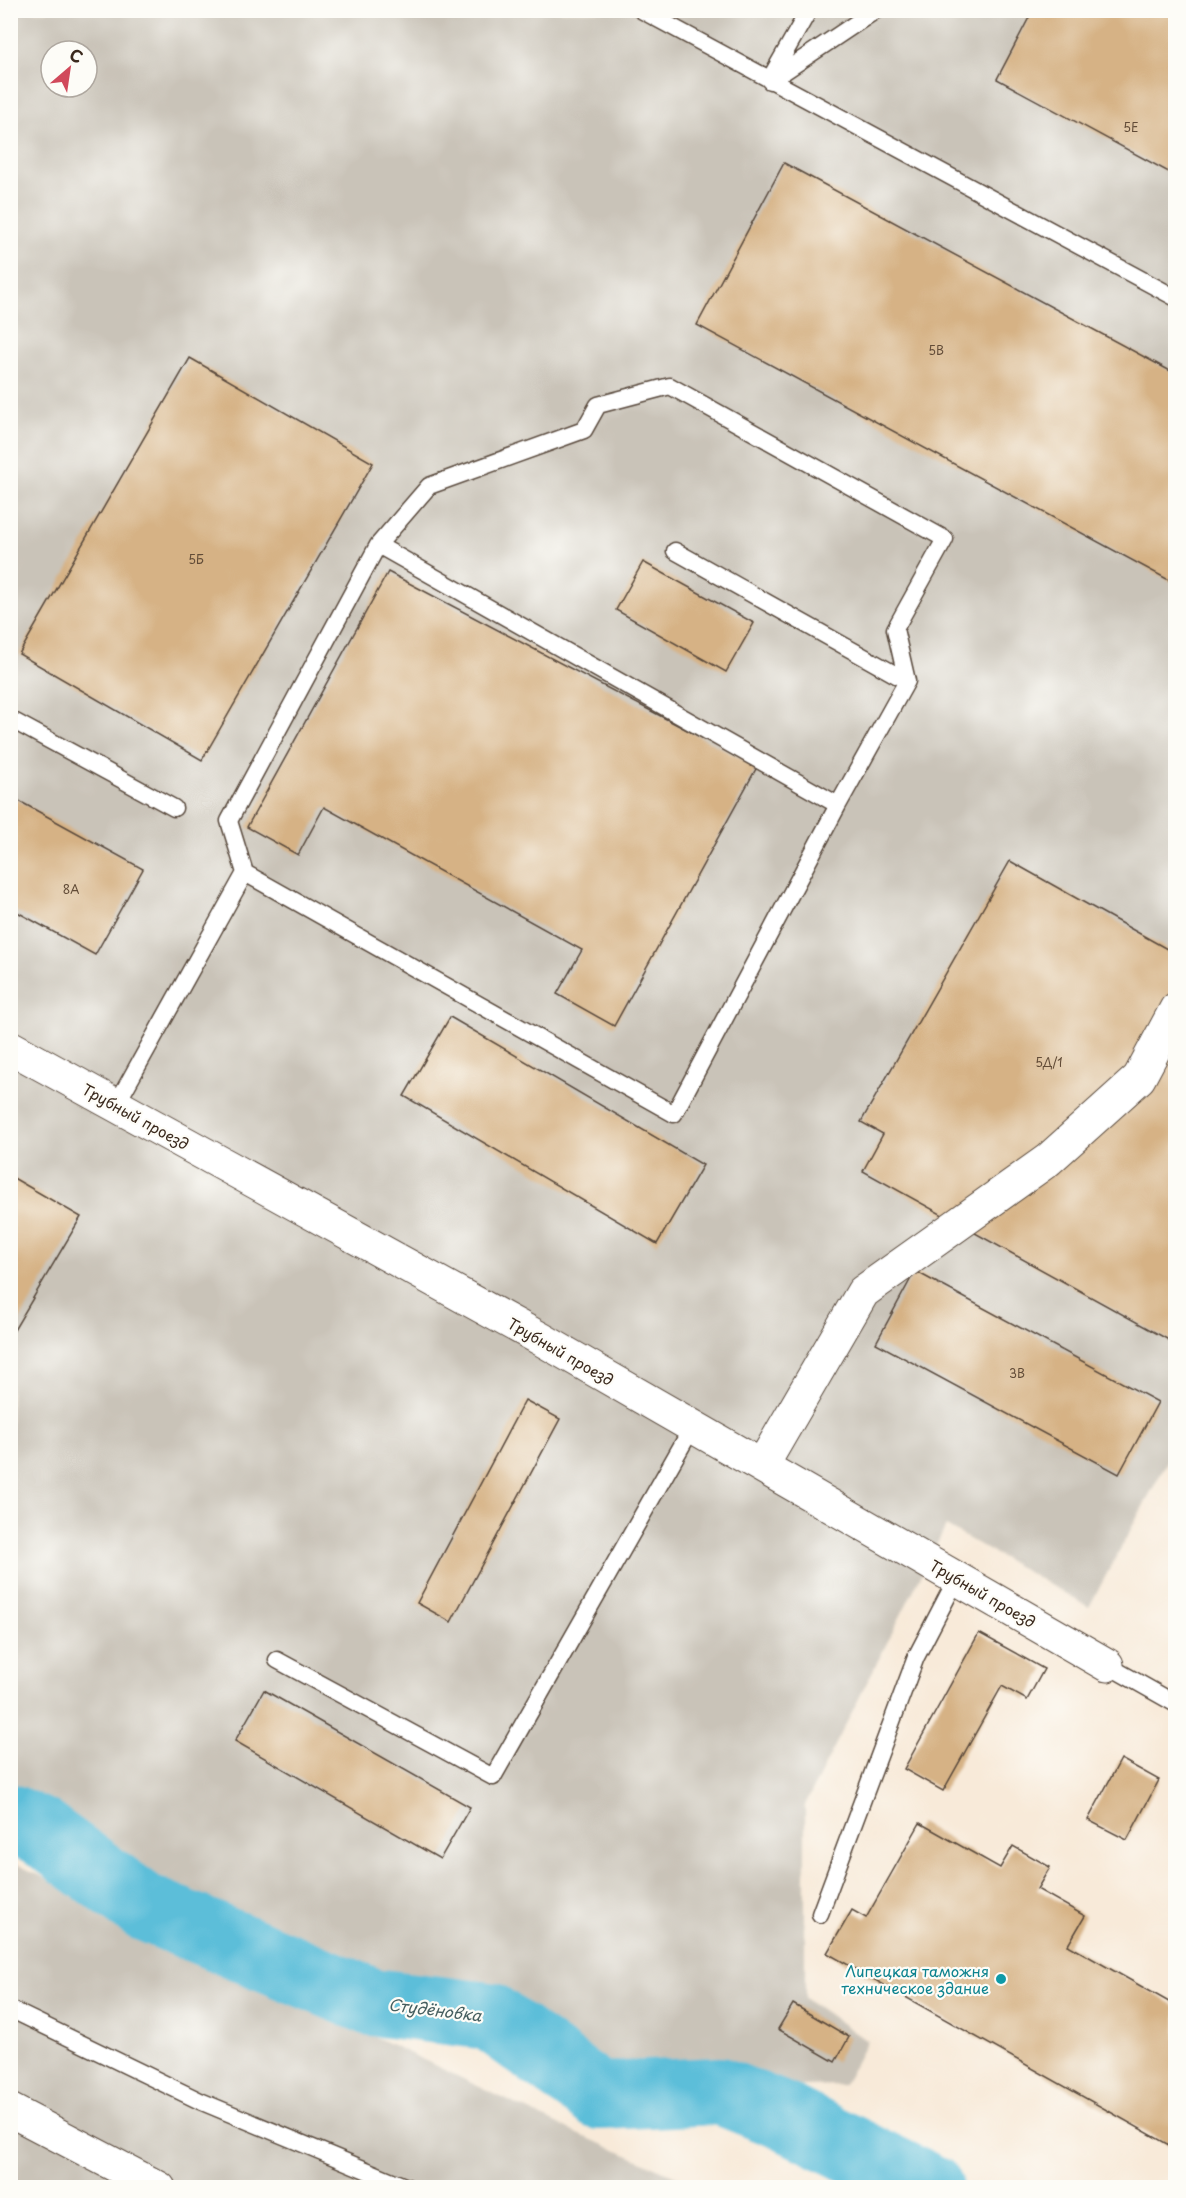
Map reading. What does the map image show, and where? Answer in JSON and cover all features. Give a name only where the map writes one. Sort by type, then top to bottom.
[{"type":"street","points":[[762,1466],[863,1292],[1048,1160],[1139,1078],[1176,1009]]},
{"type":"street","name":"Трубный проезд","points":[[10,1047],[541,1339],[1107,1665]]},
{"type":"street","points":[[10,2110],[159,2187]]},
{"type":"lane","points":[[641,10],[1176,297]]},
{"type":"lane","points":[[770,81],[809,10]]},
{"type":"lane","points":[[770,81],[876,10]]},
{"type":"lane","points":[[670,386],[945,539],[896,629],[907,681],[674,1114],[245,873],[229,822],[378,545],[429,486],[584,430],[598,405],[670,386]]},
{"type":"lane","points":[[378,545],[838,806]]},
{"type":"lane","points":[[675,550],[907,681]]},
{"type":"lane","points":[[10,719],[174,808]]},
{"type":"lane","points":[[116,1105],[245,873]]},
{"type":"lane","points":[[277,1660],[493,1778],[693,1426]]},
{"type":"lane","points":[[820,1914],[916,1657],[957,1578]]},
{"type":"lane","points":[[1107,1665],[1176,1704]]},
{"type":"lane","points":[[10,2009],[200,2101],[409,2187]]},
{"type":"shaded area","points":[[10,11],[1175,11],[1175,1447],[1089,1607],[946,1526],[805,1805],[805,1998],[867,2041],[844,2085],[604,2091],[498,2014],[374,1999],[146,1904],[65,1841],[11,1815]]},
{"type":"shaded area","points":[[10,1861],[569,2130],[701,2187],[11,2187]]},
{"type":"water","points":[[784,2094],[863,2155],[957,2187],[848,2187],[819,2162],[775,2135]]},
{"type":"building","points":[[1033,10],[1176,10],[1176,176],[997,79]]},
{"type":"building","points":[[784,163],[1176,374],[1176,584],[697,325]]},
{"type":"building","points":[[190,358],[373,463],[202,760],[19,654]]},
{"type":"building","points":[[643,562],[754,623],[726,672],[616,610]]},
{"type":"building","points":[[388,572],[757,767],[614,1026],[557,994],[582,950],[324,807],[298,855],[247,827]]},
{"type":"building","points":[[10,796],[143,869],[95,955],[10,908]]},
{"type":"building","points":[[1010,861],[1176,954],[1176,1344],[863,1171],[883,1134],[861,1122]]},
{"type":"building","points":[[450,1017],[703,1165],[657,1244],[404,1096]]},
{"type":"building","points":[[10,1176],[81,1217],[10,1337]]},
{"type":"building","points":[[915,1271],[1158,1402],[1119,1474],[876,1343]]},
{"type":"building","points":[[525,1400],[560,1419],[451,1622],[417,1603]]},
{"type":"building","points":[[979,1633],[1044,1669],[1027,1700],[1002,1686],[943,1791],[904,1769]]},
{"type":"building","points":[[264,1690],[470,1807],[440,1859],[235,1741]]},
{"type":"building","points":[[1121,1759],[1159,1780],[1127,1840],[1088,1820]]},
{"type":"building","name":"Липецкая таможня техническое здание","points":[[920,1823],[1000,1868],[1013,1846],[1050,1867],[1037,1889],[1085,1916],[1068,1945],[1176,2006],[1176,2149],[827,1953],[852,1910],[866,1918]]},
{"type":"building","points":[[793,2004],[849,2037],[835,2062],[778,2029]]},
{"type":"waterway","name":"Студёновка","points":[[10,1818],[41,1832],[144,1907],[372,2002],[489,2016],[599,2096],[720,2091],[783,2116],[930,2188]]},
{"type":"place","name":"Липецкая таможня техническое здание","points":[[1001,1979]]}]
